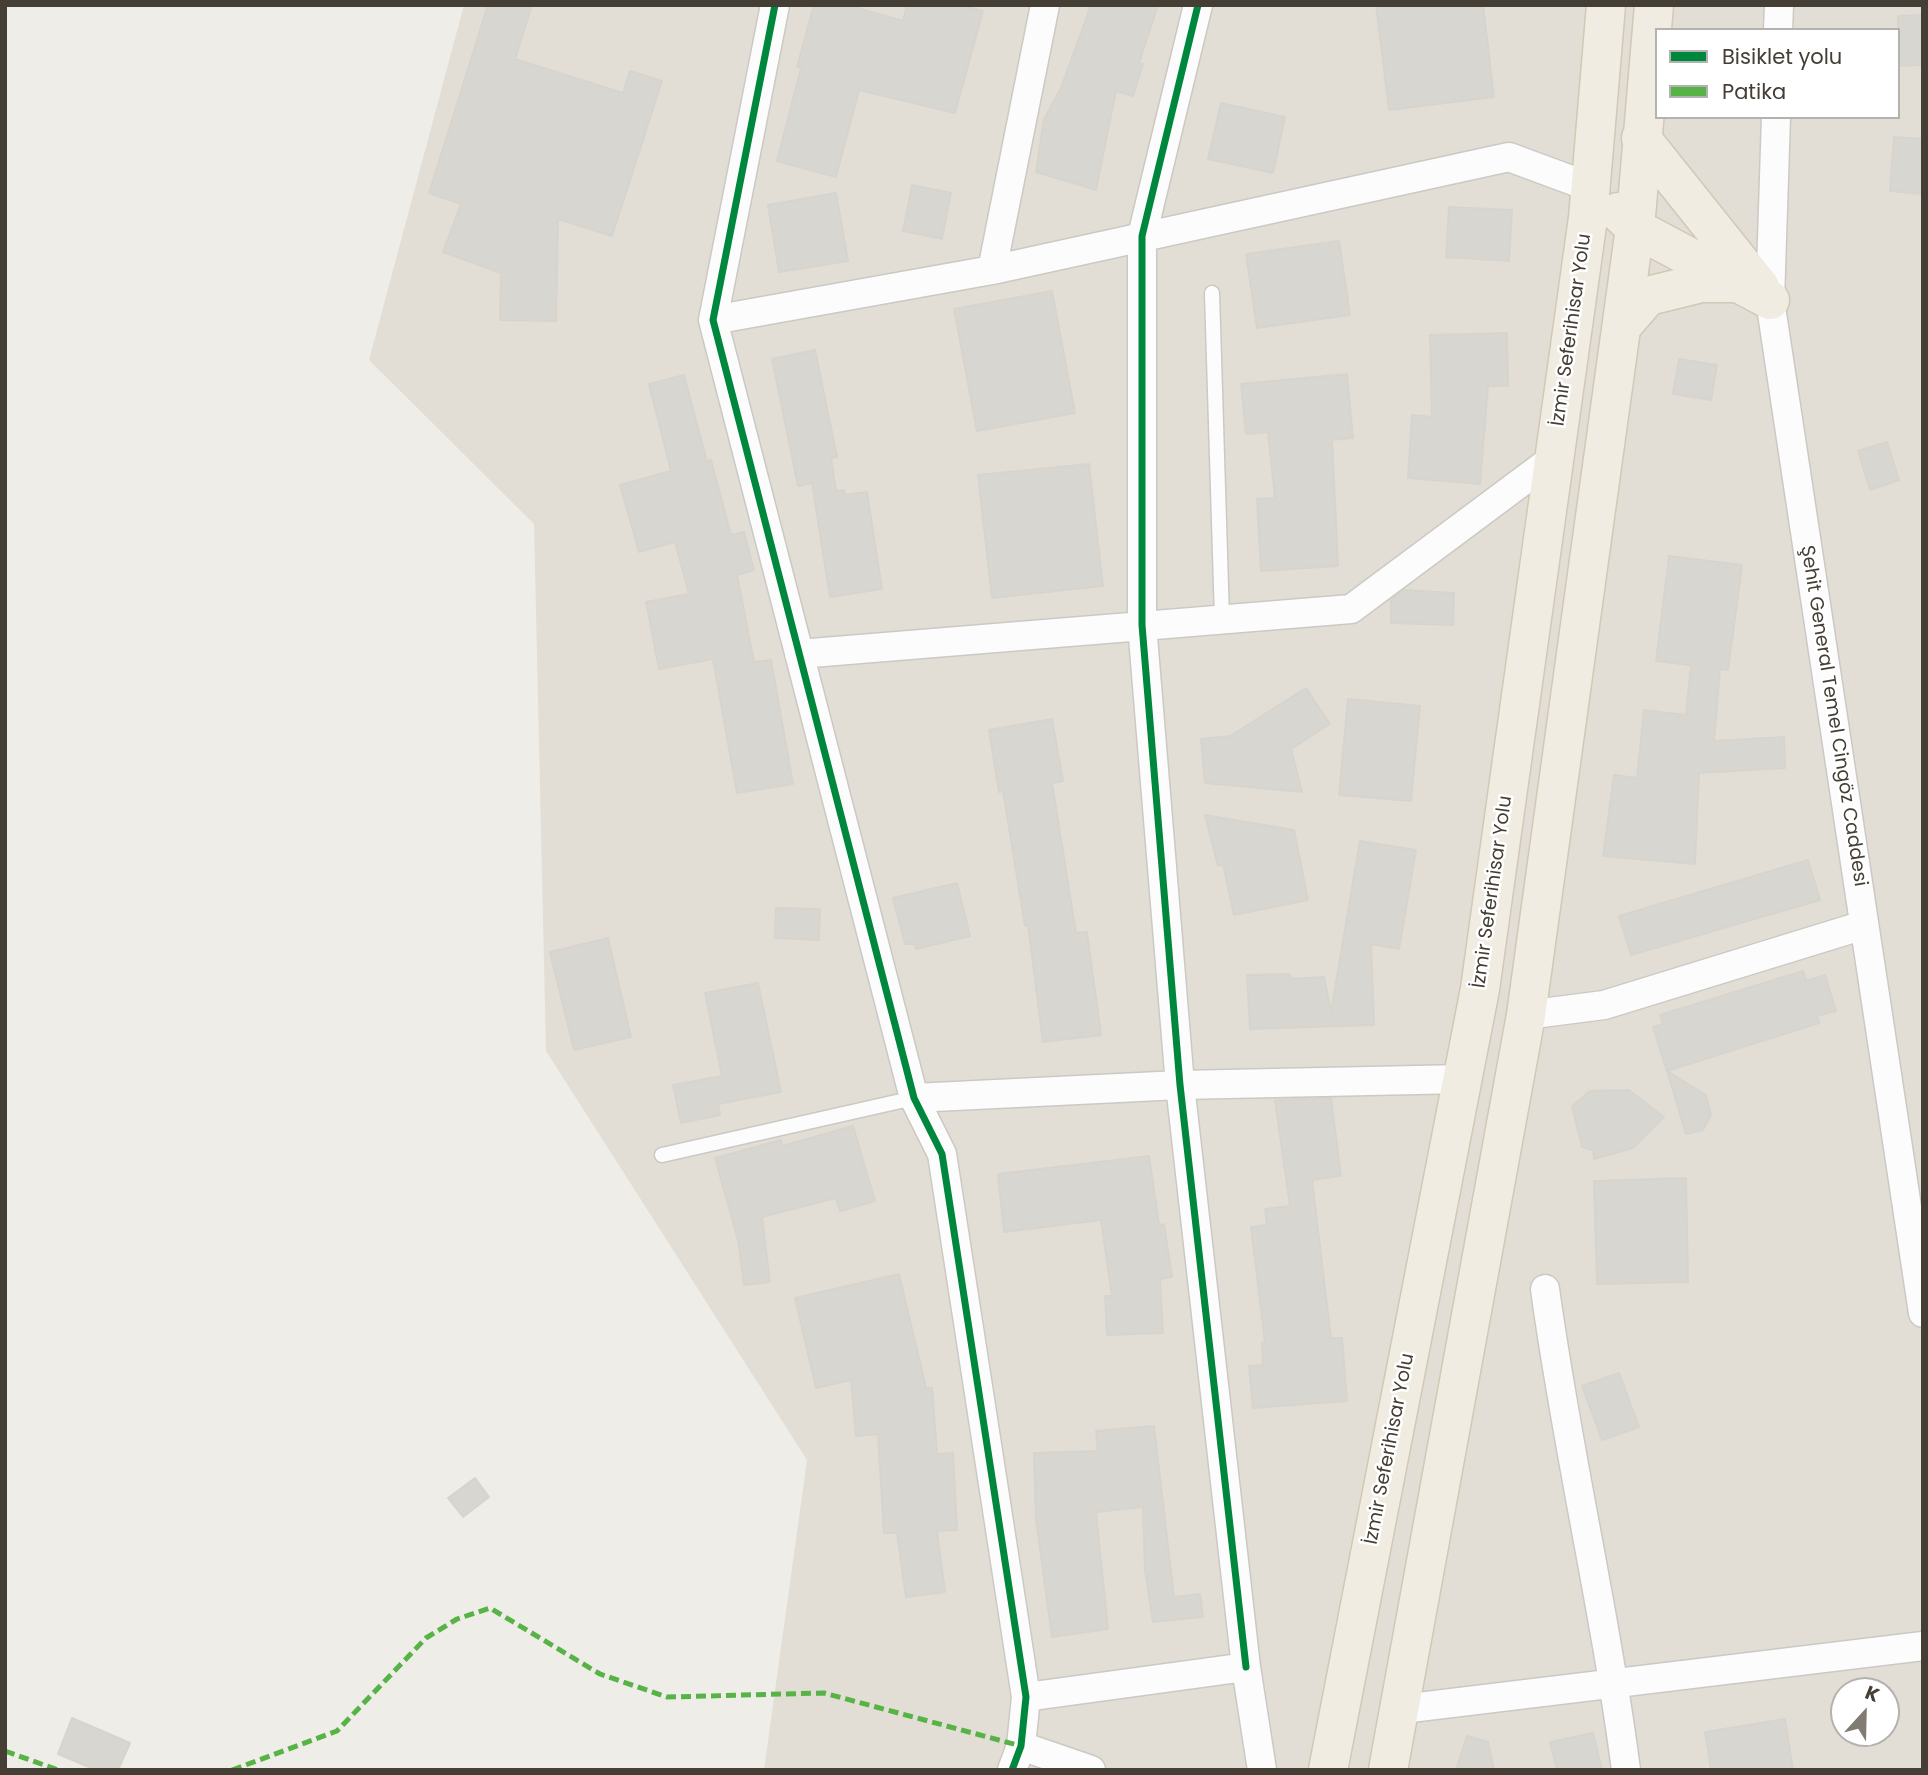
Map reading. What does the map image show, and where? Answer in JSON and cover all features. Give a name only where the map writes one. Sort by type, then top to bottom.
[{"type":"main road","name":"İzmir Seferihisar Yolu","points":[[1328,1770],[1464,1079],[1555,457],[1590,187],[1606,5]]},
{"type":"main road","points":[[1388,1770],[1402,1709],[1526,1015],[1635,228],[1654,5]]},
{"type":"main road","points":[[1641,138],[1754,292]]},
{"type":"main road","points":[[1590,187],[1635,228],[1754,292]]},
{"type":"main road","points":[[1622,326],[1648,296],[1701,283],[1754,292]]},
{"type":"street","points":[[775,5],[713,320],[914,1098],[942,1154],[1026,1697],[1016,1758],[1091,1770]]},
{"type":"street","points":[[992,270],[1045,5]]},
{"type":"street","points":[[1198,5],[1142,236],[1142,625],[1180,1085],[1246,1667],[1262,1770]]},
{"type":"street","points":[[1779,5],[1779,28]]},
{"type":"street","name":"Şehit General Temel Cingöz Caddesi","points":[[1776,119],[1754,292],[1864,925],[1923,1313]]},
{"type":"street","points":[[713,320],[992,270],[1509,157],[1590,187]]},
{"type":"street","points":[[799,654],[1351,608],[1555,457]]},
{"type":"street","points":[[1526,1015],[1604,1005],[1864,925]]},
{"type":"street","points":[[914,1098],[1180,1085],[1464,1079]]},
{"type":"street","points":[[1545,1289],[1561,1406],[1615,1684],[1626,1770]]},
{"type":"street","points":[[1402,1709],[1923,1646]]},
{"type":"street","points":[[1026,1697],[1246,1667]]},
{"type":"lane","points":[[1212,293],[1222,619]]},
{"type":"lane","points":[[662,1155],[914,1098]]},
{"type":"shaded area","points":[[464,5],[1923,5],[1923,1770],[764,1770],[807,1460],[546,1051],[534,524],[369,360]]},
{"type":"building","points":[[488,5],[532,5],[515,59],[623,93],[630,71],[662,81],[612,236],[558,219],[556,321],[500,320],[501,273],[443,252],[461,204],[429,193]]},
{"type":"building","points":[[814,5],[847,5],[903,21],[907,5],[961,5],[983,11],[955,113],[859,90],[836,177],[777,161],[801,68],[797,67]]},
{"type":"building","points":[[1091,5],[1158,5],[1139,63],[1143,64],[1133,96],[1116,91],[1096,190],[1036,172],[1044,119],[1061,88]]},
{"type":"building","points":[[1376,5],[1483,5],[1494,97],[1389,110]]},
{"type":"building","points":[[1923,15],[1923,65],[1900,66],[1898,16]]},
{"type":"building","points":[[1221,103],[1285,117],[1273,173],[1208,159]]},
{"type":"building","points":[[1894,137],[1923,139],[1923,194],[1890,191]]},
{"type":"building","points":[[912,185],[951,193],[942,239],[903,231]]},
{"type":"building","points":[[836,193],[848,261],[779,272],[768,205]]},
{"type":"building","points":[[1449,207],[1512,210],[1509,261],[1446,257]]},
{"type":"building","points":[[1339,241],[1350,315],[1257,328],[1246,254]]},
{"type":"building","points":[[1052,291],[1075,413],[977,431],[954,309]]},
{"type":"building","points":[[1507,333],[1508,386],[1488,386],[1480,484],[1408,478],[1412,415],[1432,417],[1430,335]]},
{"type":"building","points":[[815,350],[837,457],[831,458],[836,491],[844,490],[845,495],[867,492],[882,589],[830,597],[812,483],[798,486],[772,359]]},
{"type":"building","points":[[1679,359],[1717,365],[1711,400],[1673,394]]},
{"type":"building","points":[[1347,374],[1353,438],[1332,440],[1338,566],[1261,571],[1257,499],[1275,498],[1268,432],[1246,434],[1241,384]]},
{"type":"building","points":[[684,375],[707,462],[711,460],[731,535],[744,532],[754,570],[737,575],[754,662],[771,660],[793,784],[737,793],[713,659],[659,669],[646,602],[689,594],[675,542],[639,552],[620,485],[671,471],[649,384]]},
{"type":"building","points":[[1887,442],[1899,480],[1870,490],[1858,451]]},
{"type":"building","points":[[1089,464],[1103,586],[992,598],[978,475]]},
{"type":"building","points":[[1669,556],[1742,565],[1728,670],[1720,669],[1714,741],[1784,737],[1785,768],[1699,773],[1695,864],[1603,856],[1614,775],[1637,778],[1644,710],[1686,715],[1691,665],[1656,661]]},
{"type":"building","points":[[1404,590],[1454,593],[1453,625],[1391,623],[1391,600]]},
{"type":"building","points":[[1306,688],[1330,724],[1291,749],[1302,792],[1205,783],[1201,739],[1230,736]]},
{"type":"building","points":[[1348,699],[1420,706],[1411,801],[1339,795]]},
{"type":"building","points":[[1052,719],[1063,781],[1052,783],[1076,933],[1087,932],[1101,1035],[1043,1042],[1028,925],[1025,926],[1003,791],[999,792],[989,730]]},
{"type":"building","points":[[1205,815],[1294,830],[1308,900],[1234,915],[1223,864],[1218,866]]},
{"type":"building","points":[[1360,841],[1416,850],[1399,949],[1371,944],[1374,1025],[1250,1029],[1247,975],[1290,974],[1291,979],[1324,977],[1331,1012]]},
{"type":"building","points":[[1808,860],[1820,900],[1631,955],[1619,916]]},
{"type":"building","points":[[957,883],[970,936],[916,949],[915,944],[905,944],[893,898]]},
{"type":"building","points":[[776,908],[820,909],[819,940],[775,938]]},
{"type":"building","points":[[608,938],[631,1037],[574,1050],[550,952]]},
{"type":"building","points":[[1803,971],[1806,981],[1825,975],[1836,1011],[1817,1016],[1819,1023],[1667,1071],[1653,1027],[1663,1024],[1660,1015]]},
{"type":"building","points":[[758,983],[781,1092],[718,1104],[720,1115],[681,1123],[673,1085],[722,1076],[705,993]]},
{"type":"building","points":[[1667,1071],[1706,1095],[1711,1115],[1703,1130],[1686,1134]]},
{"type":"building","points":[[1629,1090],[1664,1117],[1633,1148],[1594,1159],[1593,1150],[1582,1147],[1572,1106],[1590,1091]]},
{"type":"building","points":[[1331,1098],[1341,1176],[1312,1180],[1331,1338],[1342,1338],[1347,1401],[1253,1408],[1249,1366],[1263,1365],[1262,1343],[1265,1343],[1251,1227],[1267,1225],[1265,1209],[1290,1206],[1275,1100]]},
{"type":"building","points":[[853,1126],[875,1201],[840,1211],[836,1198],[762,1217],[770,1282],[744,1285],[738,1240],[715,1158],[781,1140],[782,1146]]},
{"type":"building","points":[[1149,1156],[1159,1225],[1164,1224],[1172,1277],[1160,1279],[1163,1333],[1107,1335],[1105,1296],[1112,1296],[1101,1220],[1004,1232],[998,1174]]},
{"type":"building","points":[[1686,1178],[1688,1282],[1597,1284],[1594,1181]]},
{"type":"building","points":[[899,1274],[926,1388],[932,1388],[937,1454],[953,1453],[957,1530],[937,1531],[945,1592],[906,1597],[897,1533],[884,1533],[878,1434],[856,1436],[851,1380],[816,1388],[795,1298]]},
{"type":"building","points":[[1619,1373],[1639,1427],[1602,1440],[1582,1386]]},
{"type":"building","points":[[1154,1426],[1174,1597],[1200,1594],[1203,1617],[1153,1622],[1145,1570],[1143,1507],[1096,1512],[1108,1629],[1052,1637],[1036,1519],[1034,1453],[1098,1451],[1096,1431]]},
{"type":"building","points":[[475,1478],[489,1497],[463,1517],[448,1498]]},
{"type":"building","points":[[72,1718],[130,1743],[118,1770],[96,1770],[58,1754]]},
{"type":"building","points":[[1785,1719],[1793,1770],[1711,1770],[1705,1732]]},
{"type":"building","points":[[1593,1733],[1602,1770],[1557,1770],[1550,1742]]},
{"type":"building","points":[[1467,1736],[1488,1742],[1494,1770],[1456,1770]]},
{"type":"marked path","points":[[232,1770],[337,1731],[426,1638],[457,1619],[490,1608],[600,1674],[667,1697],[824,1693],[1021,1746]]},
{"type":"marked path","points":[[5,1751],[58,1770]]},
{"type":"cycle path","points":[[775,5],[713,320],[914,1098],[942,1154],[1026,1697],[1021,1746],[1012,1770]]},
{"type":"cycle path","points":[[1198,5],[1142,236],[1142,625],[1180,1085],[1246,1667]]}]
